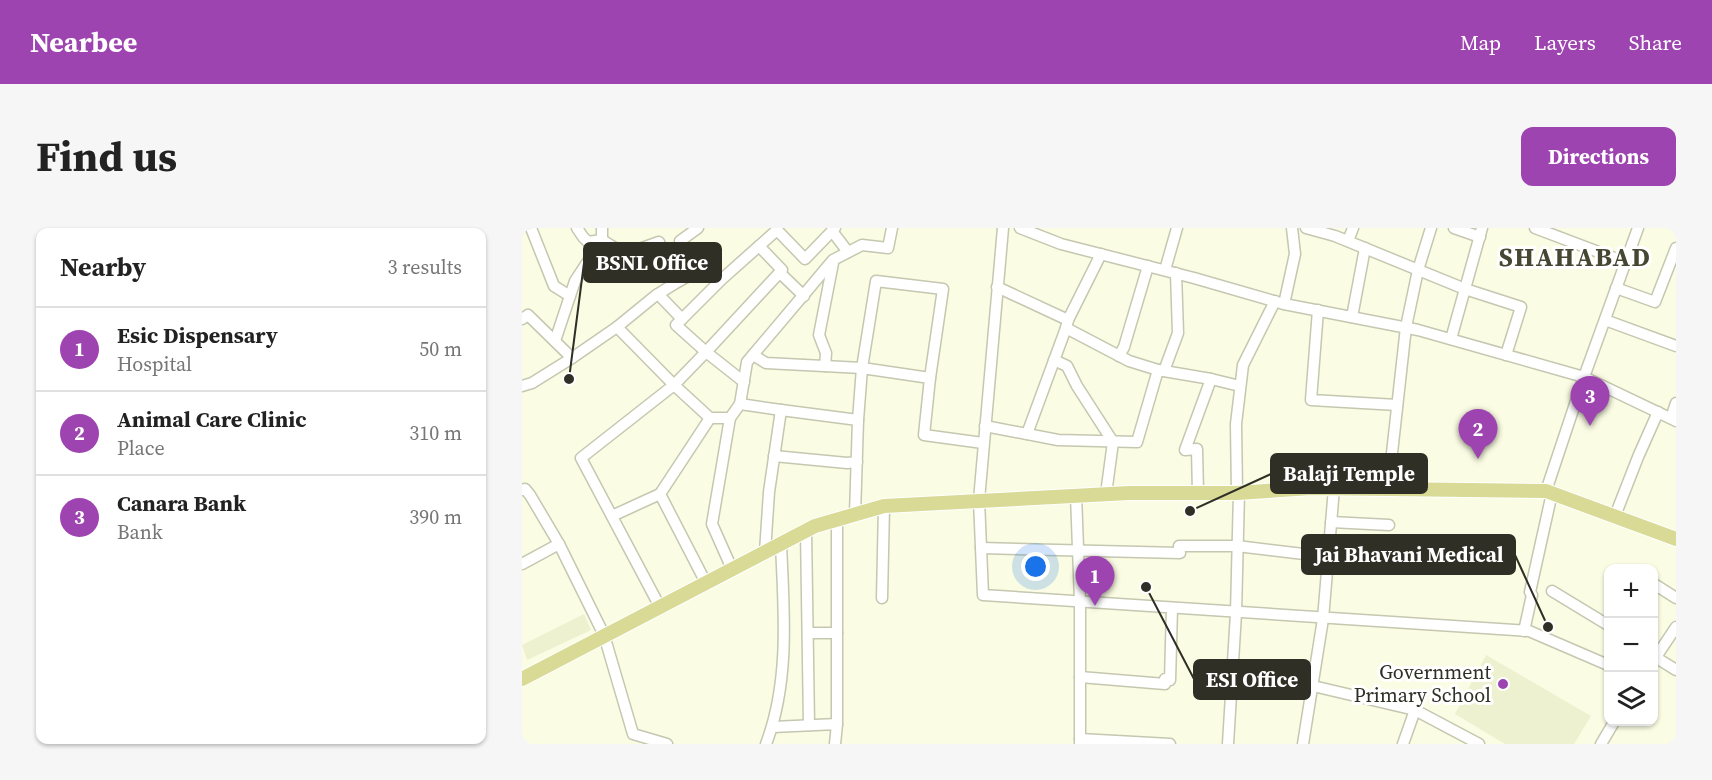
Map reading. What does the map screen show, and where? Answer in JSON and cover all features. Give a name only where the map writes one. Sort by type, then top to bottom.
[{"type":"main road","points":[[522,679],[806,530],[884,506],[1076,495],[1238,493],[1311,488],[1550,492],[1676,539]]},
{"type":"street","points":[[531,228],[554,286],[570,296]]},
{"type":"street","points":[[577,228],[588,242],[602,240],[625,254],[659,242],[674,284]]},
{"type":"street","points":[[555,341],[575,281],[602,240],[602,228]]},
{"type":"street","points":[[522,386],[532,383],[572,358],[617,327],[658,294],[690,275],[680,241],[698,228]]},
{"type":"street","points":[[732,569],[712,524],[730,418],[740,404],[747,362],[833,260],[862,245],[888,248],[892,228]]},
{"type":"street","points":[[1003,228],[979,500],[983,595],[1524,631],[1604,661]]},
{"type":"street","points":[[1020,228],[1061,244],[1280,302],[1406,327],[1584,377],[1674,419],[1676,403]]},
{"type":"street","points":[[985,426],[1058,440],[1137,442],[1161,370],[1178,333],[1171,272],[1177,228]]},
{"type":"street","points":[[1228,744],[1236,613],[1238,493],[1236,424],[1240,386],[1243,365],[1280,302],[1295,254],[1292,228]]},
{"type":"street","points":[[1306,228],[1348,242],[1465,289],[1521,307],[1506,355]]},
{"type":"street","points":[[1348,242],[1353,228]]},
{"type":"street","points":[[1388,489],[1406,327],[1418,270],[1431,228]]},
{"type":"street","points":[[1451,339],[1481,232],[1454,228]]},
{"type":"street","points":[[1535,228],[1625,262]]},
{"type":"street","points":[[1524,631],[1550,492],[1584,377],[1638,228]]},
{"type":"street","points":[[744,382],[676,325],[722,279],[777,230],[805,258],[834,229],[848,252]]},
{"type":"street","points":[[660,607],[581,458],[674,385],[780,273],[782,270],[759,246]]},
{"type":"street","points":[[1616,288],[1655,302],[1676,248]]},
{"type":"street","points":[[1352,317],[1365,249]]},
{"type":"street","points":[[1027,434],[1067,324],[1101,254]]},
{"type":"street","points":[[825,366],[826,353],[819,335],[833,260]]},
{"type":"street","points":[[1119,356],[1124,347],[1148,266]]},
{"type":"street","points":[[780,273],[804,296]]},
{"type":"street","points":[[855,515],[861,368],[876,281],[943,289],[924,435],[983,443]]},
{"type":"street","points":[[997,287],[1067,324],[1129,361],[1240,386]]},
{"type":"street","points":[[658,294],[682,319]]},
{"type":"street","points":[[1318,310],[1311,400],[1396,405]]},
{"type":"street","points":[[522,319],[528,315],[572,358]]},
{"type":"street","points":[[1605,320],[1676,346]]},
{"type":"street","points":[[617,327],[710,418],[730,418]]},
{"type":"street","points":[[753,355],[766,363],[861,368],[930,378]]},
{"type":"street","points":[[1054,360],[1067,366],[1077,386],[1113,442],[1106,494]]},
{"type":"street","points":[[1198,493],[1197,449],[1185,450],[1211,379]]},
{"type":"street","points":[[740,404],[858,420]]},
{"type":"street","points":[[765,552],[780,410]]},
{"type":"street","points":[[1615,516],[1658,412]]},
{"type":"street","points":[[612,516],[660,494],[710,418]]},
{"type":"street","points":[[774,456],[857,462]]},
{"type":"street","points":[[523,488],[530,495],[559,544],[604,635],[633,734],[667,744]]},
{"type":"street","points":[[1303,744],[1323,619],[1334,488]]},
{"type":"street","points":[[660,494],[706,583]]},
{"type":"street","points":[[1076,495],[1080,601],[1080,741],[1170,744]]},
{"type":"street","points":[[882,598],[884,506]]},
{"type":"street","points":[[835,744],[837,724],[837,520]]},
{"type":"street","points":[[1331,522],[1389,525]]},
{"type":"street","points":[[806,530],[809,725]]},
{"type":"street","points":[[522,564],[559,544]]},
{"type":"street","points":[[766,744],[773,727],[781,689],[784,620],[781,545]]},
{"type":"street","points":[[981,549],[1180,553],[1179,546],[1237,546],[1329,557]]},
{"type":"street","points":[[1658,587],[1676,598]]},
{"type":"street","points":[[1552,591],[1604,623]]},
{"type":"street","points":[[1080,677],[1165,684],[1165,679],[1170,680],[1172,608]]},
{"type":"street","points":[[1658,652],[1676,627]]},
{"type":"street","points":[[808,633],[837,633]]},
{"type":"street","points":[[1658,660],[1676,670]]},
{"type":"street","points":[[1312,686],[1415,710],[1479,744]]},
{"type":"street","points":[[1403,744],[1415,710]]},
{"type":"street","points":[[773,727],[837,724]]},
{"type":"street","points":[[1600,744],[1611,726]]},
{"type":"shaded area","points":[[584,614],[591,630],[527,660],[522,645]]},
{"type":"shaded area","name":"Government Primary School","points":[[1486,655],[1591,716],[1574,744],[1505,744],[1455,714]]},
{"type":"place","name":"BSNL Office","points":[[569,379]]},
{"type":"place","name":"Canara Bank","points":[[1590,426]]},
{"type":"place","name":"Animal Care Clinic","points":[[1478,459]]},
{"type":"place","name":"Balaji Temple","points":[[1190,511]]},
{"type":"place","name":"ESI Office","points":[[1146,587]]},
{"type":"place","name":"Esic Dispensary","points":[[1095,606]]},
{"type":"place","name":"Jai Bhavani Medical","points":[[1548,627]]},
{"type":"place","name":"Government Primary School","points":[[1503,684]]},
{"type":"district","name":"SHAHABAD","points":[[1575,257]]}]
